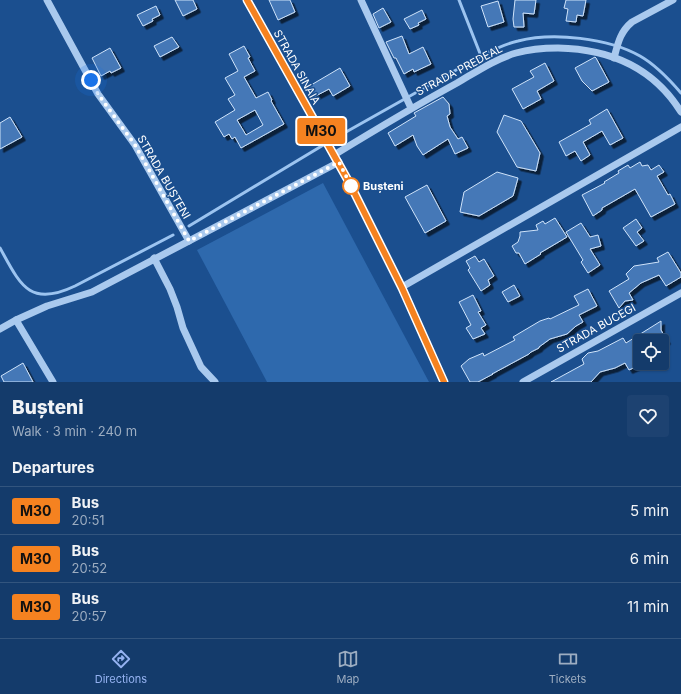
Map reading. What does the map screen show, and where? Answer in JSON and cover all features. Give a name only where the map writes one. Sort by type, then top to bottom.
[{"type":"street","name":"STRADA BUȘTENI","points":[[47,0],[98,94],[135,145],[189,241]]},
{"type":"street","name":"STRADA SINAIA","points":[[247,0],[339,162],[402,288],[444,382]]},
{"type":"street","points":[[361,0],[410,106]]},
{"type":"street","points":[[615,55],[621,35],[625,28],[632,22],[673,0]]},
{"type":"street","name":"STRADA PREDEAL","points":[[334,155],[410,106],[505,56],[533,49],[574,49],[615,55],[648,75],[667,93],[681,112]]},
{"type":"street","points":[[402,288],[681,127]]},
{"type":"street","points":[[0,329],[47,306],[92,292],[154,258],[339,162]]},
{"type":"street","points":[[154,258],[170,289],[183,328],[201,367],[214,382]]},
{"type":"street","name":"STRADA BUCEGI","points":[[523,382],[681,293]]},
{"type":"street","points":[[16,320],[53,382]]},
{"type":"shaded area","points":[[323,183],[429,382],[267,382],[197,250]]},
{"type":"building","points":[[175,0],[193,0],[197,9],[183,16]]},
{"type":"building","points":[[269,0],[290,0],[295,12],[278,20]]},
{"type":"building","points":[[515,0],[536,0],[534,14],[523,13],[524,27],[514,27],[513,19]]},
{"type":"building","points":[[566,0],[586,0],[583,16],[577,15],[576,22],[566,21],[568,9],[564,8]]},
{"type":"building","points":[[498,1],[504,22],[488,27],[481,6]]},
{"type":"building","points":[[156,6],[160,15],[152,19],[153,21],[143,26],[137,15]]},
{"type":"building","points":[[383,8],[391,22],[379,28],[373,14]]},
{"type":"building","points":[[422,10],[426,19],[418,23],[419,25],[410,29],[404,19]]},
{"type":"building","points":[[402,36],[409,54],[423,47],[431,64],[414,72],[413,69],[404,74],[386,42]]},
{"type":"building","points":[[172,37],[179,47],[160,57],[154,46]]},
{"type":"building","points":[[244,46],[255,71],[244,77],[256,98],[268,92],[272,100],[271,101],[284,124],[241,148],[235,137],[232,139],[229,134],[224,137],[215,122],[235,110],[228,99],[235,95],[225,78],[238,71],[229,54]],"holes":[[[255,110],[263,125],[246,135],[237,120]]]},
{"type":"building","points":[[110,48],[121,68],[111,73],[110,71],[101,76],[92,58]]},
{"type":"building","points":[[595,57],[609,82],[592,91],[582,81],[575,68]]},
{"type":"building","points":[[545,63],[554,81],[537,91],[541,99],[523,109],[512,89],[534,77],[530,71]]},
{"type":"building","points":[[340,68],[350,86],[333,96],[329,89],[312,98],[306,88]]},
{"type":"building","points":[[443,97],[449,104],[450,114],[447,116],[450,127],[458,139],[462,137],[468,148],[455,154],[448,139],[423,155],[417,146],[413,135],[395,146],[388,133],[416,116],[414,113]]},
{"type":"building","points":[[607,109],[623,138],[610,145],[602,131],[583,142],[590,155],[581,161],[575,151],[566,156],[559,142],[591,124],[589,120]]},
{"type":"building","points":[[504,115],[521,121],[540,153],[536,171],[517,167],[497,132]]},
{"type":"building","points":[[10,117],[22,137],[0,149],[0,123]]},
{"type":"building","points":[[640,162],[642,166],[648,165],[651,170],[659,165],[664,172],[657,176],[668,195],[670,194],[675,204],[651,217],[635,189],[602,208],[602,210],[593,216],[582,195],[605,183],[604,182],[619,173],[618,171],[628,165],[630,168]]},
{"type":"building","points":[[497,172],[518,178],[513,196],[479,216],[460,212],[464,192]]},
{"type":"building","points":[[427,185],[446,221],[425,233],[405,197]]},
{"type":"building","points":[[555,218],[567,237],[525,264],[519,253],[516,253],[512,246],[518,242],[520,232],[538,230],[536,225],[543,221],[545,224]]},
{"type":"building","points":[[636,219],[642,228],[637,232],[644,241],[636,246],[623,228]]},
{"type":"building","points":[[581,223],[590,237],[598,235],[601,246],[590,249],[600,265],[588,273],[581,262],[583,260],[566,232]]},
{"type":"building","points":[[668,252],[681,273],[681,277],[666,286],[659,275],[641,283],[629,293],[633,300],[625,301],[619,308],[609,291],[629,279],[626,274],[634,266],[659,262],[657,258]]},
{"type":"building","points":[[475,256],[479,262],[484,259],[494,276],[488,280],[490,285],[481,291],[468,270],[470,268],[466,261]]},
{"type":"building","points":[[514,285],[520,296],[508,302],[502,292]]},
{"type":"building","points":[[588,289],[597,306],[579,315],[583,322],[567,334],[550,339],[529,354],[478,382],[470,382],[461,366],[469,359],[483,353],[484,356],[515,340],[513,337],[540,321],[550,319],[579,305],[574,296]]},
{"type":"building","points":[[473,295],[481,311],[478,312],[486,325],[481,328],[485,334],[473,339],[466,328],[471,325],[459,302]]},
{"type":"building","points":[[661,321],[661,330],[663,334],[640,334]]},
{"type":"building","points":[[623,338],[626,343],[633,339],[633,368],[629,370],[625,363],[615,368],[600,372],[591,382],[551,382],[584,364],[582,359],[588,353],[598,351]]},
{"type":"building","points":[[23,363],[33,382],[4,382],[1,376]]},
{"type":"waterway","points":[[459,0],[481,56],[499,47],[532,38],[564,37],[597,41],[627,50],[640,56],[662,73],[681,93]]},
{"type":"waterway","points":[[189,226],[330,141],[481,56]]},
{"type":"waterway","points":[[0,248],[20,282],[28,289],[36,293],[47,294],[59,292],[75,286],[173,235]]},
{"type":"bus line","name":"M30","points":[[247,0],[350,184],[402,288],[444,382]]},
{"type":"place","name":"Bușteni","points":[[351,186]]},
{"type":"route","points":[[91,80],[98,94],[135,145],[189,241],[339,162],[351,186]]}]
